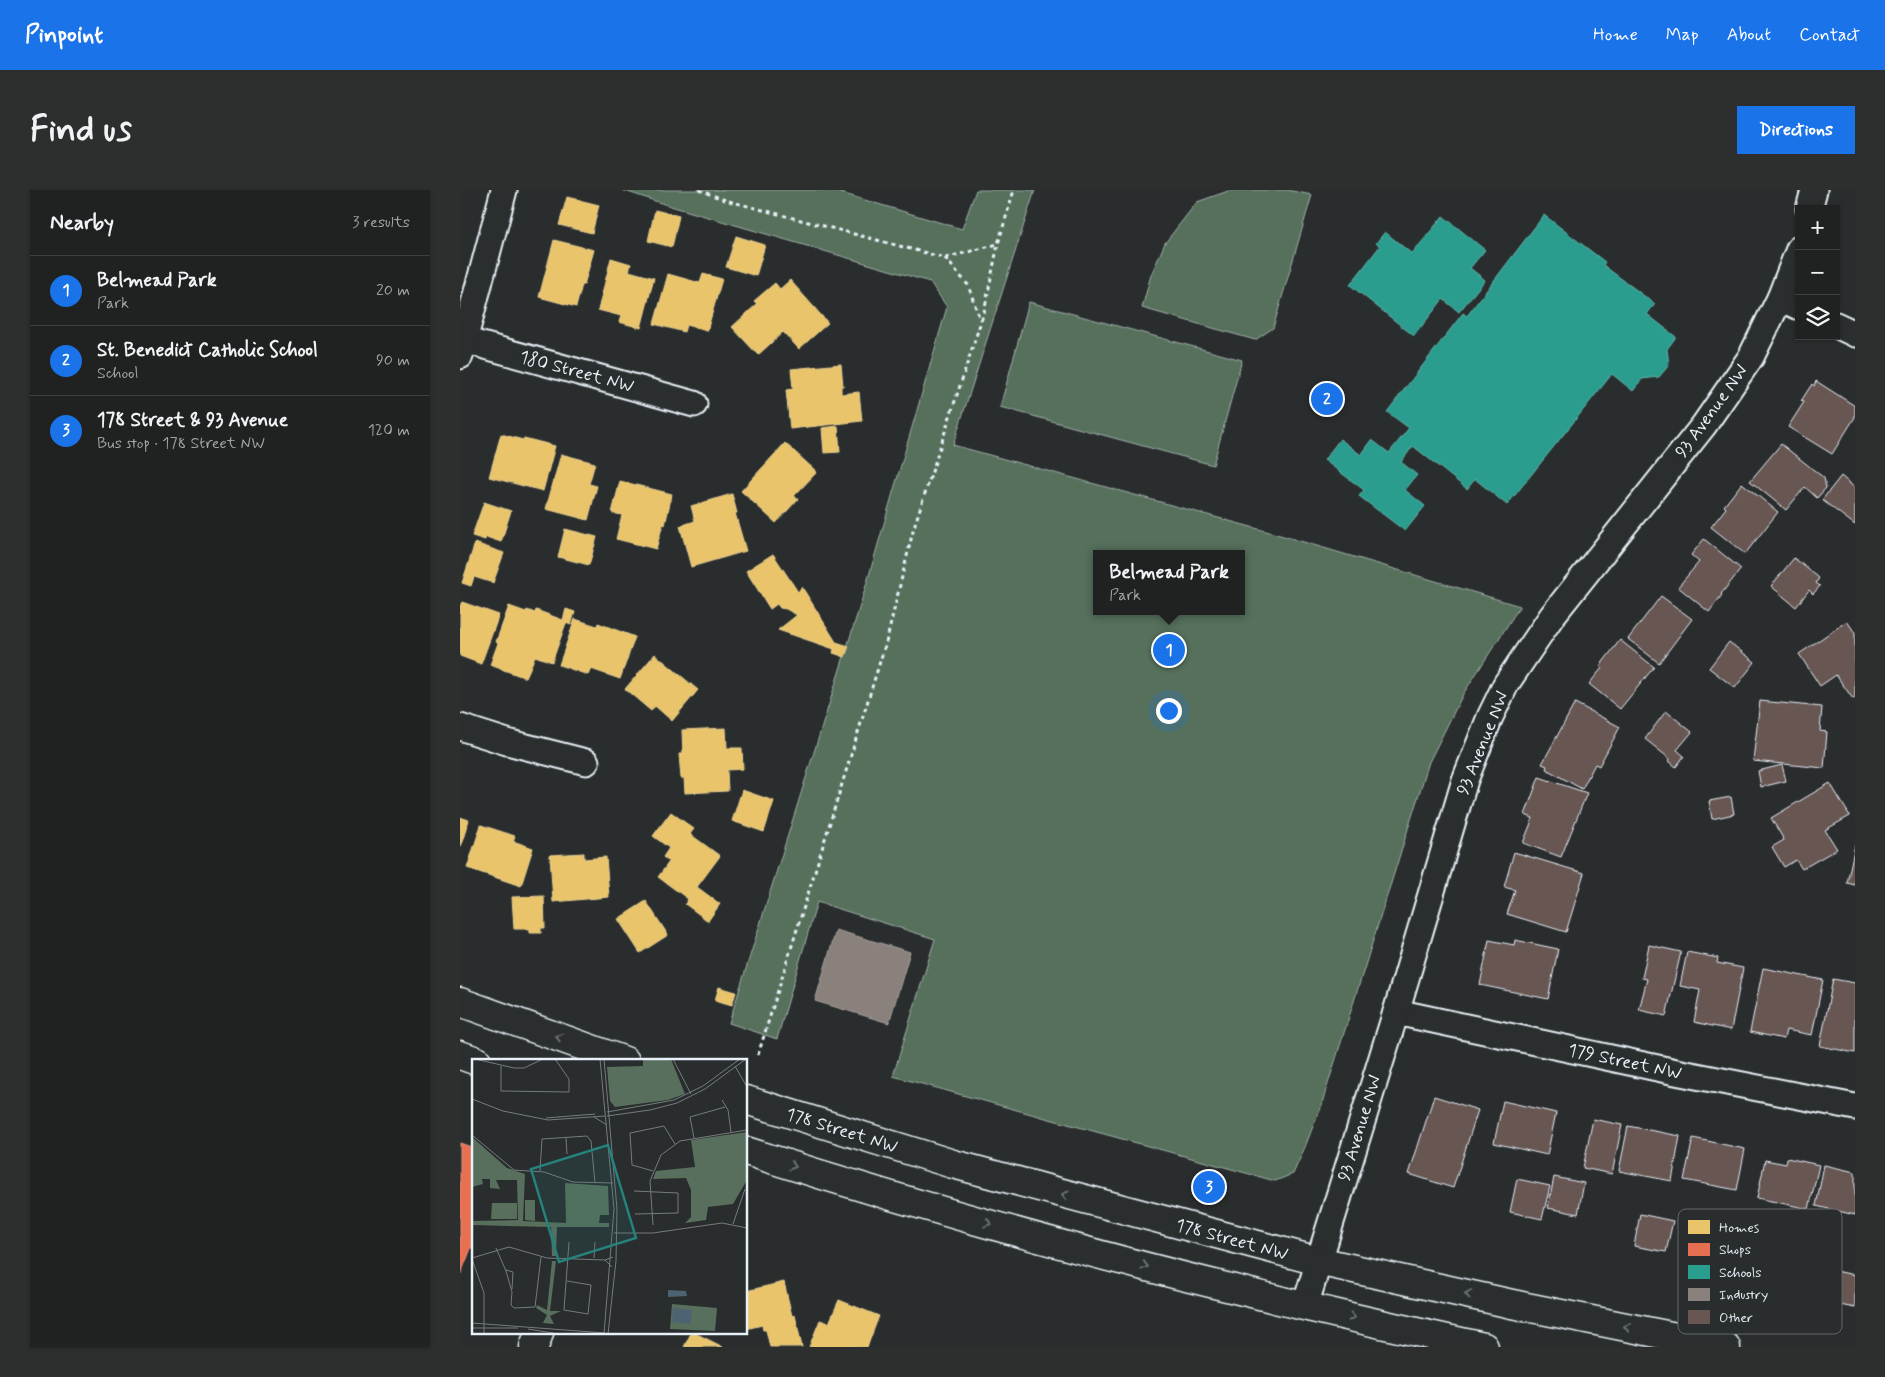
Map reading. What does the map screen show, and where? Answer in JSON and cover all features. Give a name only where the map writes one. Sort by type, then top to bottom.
[{"type":"main road","points":[[460,1002],[619,1059]]},
{"type":"main road","points":[[460,1055],[472,1059]]},
{"type":"main road","name":"178 Street NW","points":[[748,1101],[953,1164],[1318,1261],[1512,1304],[1726,1347]]},
{"type":"main road","points":[[748,1152],[1107,1256],[1305,1306],[1484,1347]]},
{"type":"main road","points":[[534,1347],[538,1334]]},
{"type":"street","points":[[461,345],[504,190]]},
{"type":"street","points":[[1811,205],[1814,190]]},
{"type":"street","name":"93 Avenue NW","points":[[1305,1306],[1396,1012],[1465,780],[1490,717],[1506,684],[1552,616],[1704,425],[1789,303],[1799,250]]},
{"type":"street","points":[[1840,327],[1855,334]]},
{"type":"street","name":"180 Street NW","points":[[461,345],[694,404]]},
{"type":"street","points":[[460,727],[507,742],[586,762]]},
{"type":"street","name":"179 Street NW","points":[[1396,1012],[1676,1072],[1855,1107]]},
{"type":"path","points":[[699,190],[725,200],[945,258],[998,244]]},
{"type":"path","points":[[758,1054],[886,639],[914,527],[981,322],[998,244],[1014,190]]},
{"type":"path","points":[[945,258],[968,285],[981,322]]},
{"type":"green space","points":[[622,190],[831,190],[962,229],[976,190],[1035,190],[953,445],[1273,533],[1520,606],[1463,694],[1429,762],[1322,1103],[1293,1174],[1275,1181],[893,1076],[935,939],[817,902],[777,1039],[729,1023],[863,596],[947,307],[930,282]]},
{"type":"green space","points":[[1231,190],[1287,190],[1312,195],[1273,328],[1255,340],[1142,308],[1151,275],[1165,243],[1197,202]]},
{"type":"green space","points":[[1029,302],[1242,360],[1213,465],[1000,407]]},
{"type":"building: Homes","points":[[567,197],[599,205],[592,233],[559,225]]},
{"type":"building: Homes","points":[[655,210],[679,216],[672,247],[648,241]]},
{"type":"building: Homes","points":[[736,236],[765,245],[756,276],[726,267]]},
{"type":"building: Homes","points":[[554,240],[594,250],[576,307],[539,297]]},
{"type":"building: Homes","points":[[611,258],[631,264],[629,271],[654,278],[641,328],[619,322],[621,316],[598,310]]},
{"type":"building: Homes","points":[[668,274],[700,283],[703,274],[722,279],[707,331],[686,325],[684,332],[654,324]]},
{"type":"building: Homes","points":[[790,280],[828,323],[799,349],[783,332],[758,355],[732,327],[757,304],[754,301],[775,283],[780,289]]},
{"type":"building: Homes","points":[[841,364],[843,386],[841,386],[841,394],[859,392],[862,421],[790,429],[786,390],[793,389],[791,369]]},
{"type":"building: Homes","points":[[838,426],[840,452],[824,453],[822,428]]},
{"type":"building: Homes","points":[[501,434],[555,446],[543,491],[489,477]]},
{"type":"building: Homes","points":[[785,443],[817,472],[794,496],[798,499],[776,523],[741,491]]},
{"type":"building: Homes","points":[[561,454],[595,463],[589,484],[597,486],[588,520],[546,509]]},
{"type":"building: Homes","points":[[620,481],[672,494],[665,525],[663,524],[656,549],[616,539],[622,515],[612,513]]},
{"type":"building: Homes","points":[[732,494],[737,513],[735,513],[746,551],[691,567],[680,526],[695,521],[691,506]]},
{"type":"building: Homes","points":[[484,502],[511,511],[501,542],[486,537],[485,540],[472,536]]},
{"type":"building: Homes","points":[[565,529],[597,537],[589,565],[558,557]]},
{"type":"building: Homes","points":[[475,543],[504,553],[493,583],[474,577],[471,586],[462,583]]},
{"type":"building: Homes","points":[[773,554],[798,592],[802,587],[836,642],[849,646],[845,657],[833,653],[834,649],[778,630],[797,615],[780,608],[777,604],[770,609],[746,571]]},
{"type":"building: Homes","points":[[462,602],[499,615],[481,664],[460,656],[460,606]]},
{"type":"building: Homes","points":[[509,606],[526,612],[527,610],[535,613],[536,610],[563,620],[566,609],[575,612],[571,625],[566,623],[552,662],[535,656],[526,678],[490,665]]},
{"type":"building: Homes","points":[[575,619],[597,626],[598,623],[635,637],[620,679],[591,669],[588,675],[559,665]]},
{"type":"building: Homes","points":[[655,654],[698,690],[672,721],[655,706],[651,711],[625,689]]},
{"type":"building: Homes","points":[[726,728],[727,748],[742,748],[743,769],[727,770],[728,791],[685,793],[684,778],[681,778],[679,754],[683,754],[682,730]]},
{"type":"building: Homes","points":[[742,790],[774,801],[764,832],[732,821]]},
{"type":"building: Homes","points":[[671,812],[694,829],[690,834],[720,856],[697,887],[720,904],[708,921],[685,904],[688,899],[658,877],[669,862],[663,857],[669,848],[653,836]]},
{"type":"building: Homes","points":[[460,817],[469,820],[460,848]]},
{"type":"building: Homes","points":[[481,825],[515,836],[513,841],[533,848],[521,886],[467,868]]},
{"type":"building: Homes","points":[[584,853],[584,859],[606,857],[609,897],[553,902],[550,855]]},
{"type":"building: Homes","points":[[544,896],[545,928],[541,928],[541,933],[530,933],[530,929],[514,929],[512,897]]},
{"type":"building: Homes","points":[[646,901],[668,935],[640,953],[618,919]]},
{"type":"building: Homes","points":[[719,987],[736,992],[732,1005],[715,1000]]},
{"type":"building: Homes","points":[[784,1282],[792,1316],[795,1315],[802,1347],[770,1347],[766,1330],[763,1330],[762,1325],[748,1328],[748,1291]]},
{"type":"building: Homes","points":[[839,1300],[879,1316],[867,1347],[809,1347],[820,1320],[829,1323]]},
{"type":"building: Homes","points":[[690,1334],[697,1334],[723,1347],[684,1347]]},
{"type":"building: Shops","points":[[460,1143],[472,1147],[472,1246],[460,1276]]},
{"type":"building: Schools","points":[[1544,215],[1605,262],[1603,265],[1655,304],[1647,314],[1676,337],[1667,349],[1669,365],[1659,377],[1642,379],[1633,391],[1612,374],[1507,505],[1475,479],[1467,489],[1413,446],[1401,462],[1417,475],[1405,490],[1425,506],[1405,531],[1359,496],[1364,490],[1324,460],[1340,439],[1361,455],[1372,440],[1389,453],[1409,428],[1387,412],[1463,313],[1467,316]]},
{"type":"building: Schools","points":[[1443,216],[1485,250],[1470,268],[1485,280],[1459,312],[1443,299],[1414,336],[1350,285],[1380,246],[1376,243],[1385,232],[1412,254]]},
{"type":"building: Industry","points":[[836,930],[910,952],[889,1023],[815,1001]]},
{"type":"building: Other","points":[[1816,381],[1855,406],[1855,417],[1832,454],[1788,427],[1804,402],[1801,401]]},
{"type":"building: Other","points":[[1781,444],[1824,478],[1826,488],[1817,498],[1805,487],[1786,510],[1750,481]]},
{"type":"building: Other","points":[[1841,476],[1855,488],[1855,525],[1822,500]]},
{"type":"building: Other","points":[[1742,483],[1778,512],[1745,554],[1711,527]]},
{"type":"building: Other","points":[[1704,539],[1741,569],[1709,612],[1678,587],[1699,562],[1691,555]]},
{"type":"building: Other","points":[[1794,558],[1819,578],[1816,583],[1820,586],[1813,594],[1809,590],[1796,607],[1771,586]]},
{"type":"building: Other","points":[[1661,596],[1692,619],[1659,663],[1628,639]]},
{"type":"building: Other","points":[[1847,621],[1855,633],[1855,698],[1853,699],[1836,675],[1820,686],[1799,654]]},
{"type":"building: Other","points":[[1620,640],[1654,667],[1620,709],[1589,684]]},
{"type":"building: Other","points":[[1729,642],[1755,662],[1735,688],[1709,668]]},
{"type":"building: Other","points":[[1760,701],[1822,707],[1820,731],[1827,732],[1824,768],[1753,761]]},
{"type":"building: Other","points":[[1575,703],[1620,727],[1599,766],[1595,764],[1582,789],[1546,769],[1547,766],[1542,764]]},
{"type":"building: Other","points":[[1666,711],[1692,732],[1677,750],[1684,756],[1676,767],[1669,761],[1670,759],[1645,739]]},
{"type":"building: Other","points":[[1782,765],[1786,781],[1761,787],[1758,771]]},
{"type":"building: Other","points":[[1539,777],[1587,793],[1561,857],[1523,843],[1533,818],[1525,815]]},
{"type":"building: Other","points":[[1830,783],[1850,816],[1825,830],[1837,849],[1802,869],[1796,860],[1784,867],[1772,847],[1784,840],[1771,818]]},
{"type":"building: Other","points":[[1731,797],[1734,814],[1712,819],[1709,801]]},
{"type":"building: Other","points":[[1855,845],[1855,885],[1847,883]]},
{"type":"building: Other","points":[[1514,852],[1584,873],[1566,932],[1507,914],[1515,890],[1504,887]]},
{"type":"building: Other","points":[[1489,940],[1514,945],[1515,940],[1558,949],[1548,999],[1480,985]]},
{"type":"building: Other","points":[[1649,945],[1681,952],[1666,1016],[1639,1010],[1647,979],[1642,978]]},
{"type":"building: Other","points":[[1687,952],[1718,958],[1717,963],[1743,968],[1731,1030],[1694,1022],[1700,990],[1680,986]]},
{"type":"building: Other","points":[[1763,968],[1823,980],[1812,1035],[1786,1030],[1784,1039],[1750,1032]]},
{"type":"building: Other","points":[[1833,979],[1855,983],[1855,1053],[1820,1046]]},
{"type":"building: Other","points":[[1434,1096],[1478,1110],[1453,1188],[1409,1174]]},
{"type":"building: Other","points":[[1503,1101],[1556,1113],[1547,1155],[1494,1143]]},
{"type":"building: Other","points":[[1593,1119],[1622,1125],[1612,1174],[1583,1168]]},
{"type":"building: Other","points":[[1628,1126],[1680,1136],[1672,1181],[1619,1171]]},
{"type":"building: Other","points":[[1693,1138],[1745,1149],[1737,1190],[1684,1180]]},
{"type":"building: Other","points":[[1787,1158],[1819,1165],[1809,1209],[1757,1198],[1765,1160],[1786,1164]]},
{"type":"building: Other","points":[[1824,1165],[1855,1172],[1855,1215],[1842,1212],[1842,1209],[1816,1206]]},
{"type":"building: Other","points":[[1554,1177],[1584,1183],[1578,1214],[1548,1208]]},
{"type":"building: Other","points":[[1517,1179],[1550,1186],[1542,1219],[1510,1212]]},
{"type":"building: Other","points":[[1640,1214],[1673,1221],[1666,1252],[1634,1246]]},
{"type":"building: Other","points":[[1842,1272],[1855,1275],[1855,1308],[1842,1306]]},
{"type":"place","name":"St. Benedict Catholic School","points":[[1327,399]]},
{"type":"place","name":"Belmead Park","points":[[1169,650]]},
{"type":"place","name":"178 Street & 93 Avenue","points":[[1209,1187]]}]
